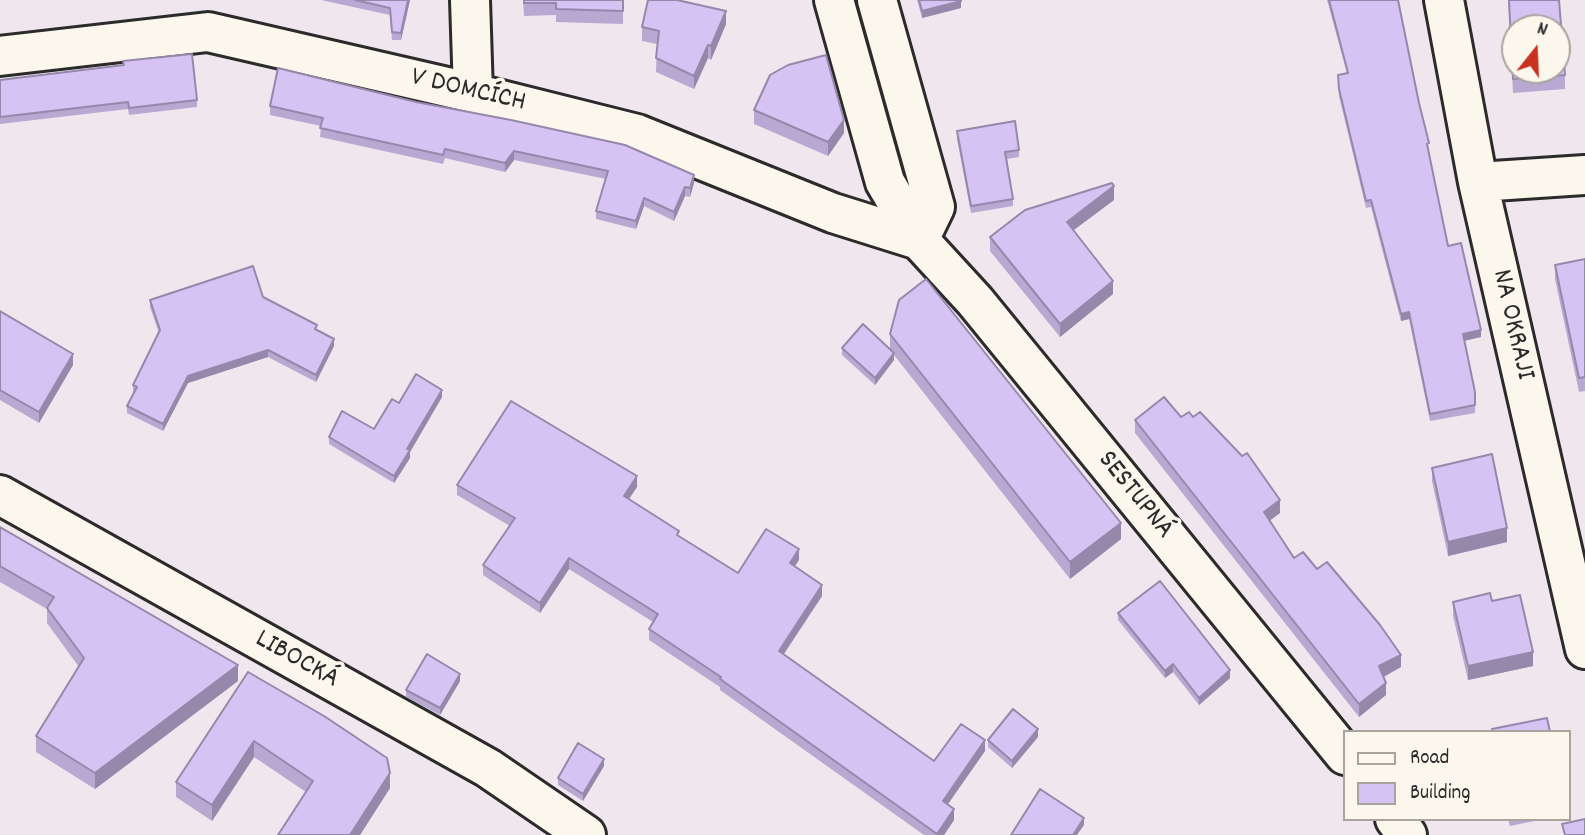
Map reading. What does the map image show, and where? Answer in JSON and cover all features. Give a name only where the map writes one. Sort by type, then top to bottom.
[{"type":"street","points":[[470,0],[473,93]]},
{"type":"street","name":"SESTUPNÁ","points":[[834,0],[885,182],[919,240],[975,301],[1344,754]]},
{"type":"street","points":[[877,0],[935,207],[919,240]]},
{"type":"street","name":"NA OKRAJI","points":[[1444,0],[1478,182],[1585,649]]},
{"type":"street","name":"V DOMCÍCH","points":[[0,56],[208,32],[638,134],[833,213],[919,240]]},
{"type":"street","points":[[1478,182],[1585,176]]},
{"type":"street","name":"LIBOCKÁ","points":[[0,495],[488,768],[586,835]]},
{"type":"building","points":[[355,0],[408,0],[401,33],[392,32],[390,8]]},
{"type":"building","points":[[524,0],[623,0],[623,11],[556,9],[556,3],[524,3]]},
{"type":"building","points":[[648,0],[677,0],[726,11],[694,76],[656,58],[659,31],[642,27]]},
{"type":"building","points":[[919,0],[961,0],[961,1],[922,11]]},
{"type":"building","points":[[1329,0],[1398,0],[1448,246],[1461,243],[1481,330],[1463,334],[1475,392],[1475,405],[1430,414],[1409,312],[1401,314],[1371,200],[1366,201],[1339,89],[1338,75],[1348,73]]},
{"type":"building","points":[[1509,0],[1559,0],[1560,14],[1510,14]]},
{"type":"building","points":[[192,54],[197,100],[129,108],[128,102],[0,117],[0,80],[124,65],[123,61]]},
{"type":"building","points":[[826,55],[844,120],[828,142],[754,110],[770,75],[788,65]]},
{"type":"building","points":[[278,68],[416,102],[625,145],[694,175],[690,188],[685,187],[674,212],[644,198],[636,221],[596,211],[608,171],[514,151],[505,163],[445,149],[443,155],[320,128],[323,118],[270,106]]},
{"type":"building","points":[[1015,121],[1019,150],[1005,152],[1013,199],[971,206],[957,131]]},
{"type":"building","points":[[1112,183],[1114,186],[1067,222],[1113,281],[1060,324],[990,237],[1025,210]]},
{"type":"building","points":[[1585,259],[1585,377],[1579,378],[1555,265]]},
{"type":"building","points":[[253,266],[263,297],[317,325],[315,329],[334,339],[316,375],[268,350],[188,376],[163,424],[127,406],[137,387],[133,385],[160,330],[150,300]]},
{"type":"building","points":[[926,279],[1121,523],[1070,562],[890,334],[899,300]]},
{"type":"building","points":[[0,311],[73,354],[39,412],[0,390]]},
{"type":"building","points":[[863,324],[894,353],[875,378],[842,348]]},
{"type":"building","points":[[416,374],[442,390],[394,476],[329,437],[342,411],[374,429],[392,399],[399,403]]},
{"type":"building","points":[[1164,397],[1181,417],[1189,412],[1193,417],[1200,412],[1242,456],[1247,453],[1280,500],[1264,512],[1294,558],[1303,552],[1317,569],[1327,562],[1380,625],[1401,655],[1379,666],[1386,683],[1359,704],[1135,420]]},
{"type":"building","points":[[511,401],[637,476],[624,496],[679,531],[677,535],[738,573],[766,529],[799,549],[790,563],[822,585],[779,651],[934,761],[961,724],[985,740],[943,801],[954,809],[937,834],[720,679],[721,677],[649,629],[658,614],[569,558],[540,603],[483,565],[515,518],[457,485]]},
{"type":"building","points":[[1492,454],[1507,528],[1448,542],[1432,468]]},
{"type":"building","points":[[0,527],[238,665],[95,773],[36,736],[84,658],[47,608],[54,597],[0,566]]},
{"type":"building","points":[[1160,581],[1230,670],[1199,698],[1173,664],[1165,671],[1118,613]]},
{"type":"building","points":[[1490,593],[1492,601],[1520,595],[1533,652],[1468,666],[1453,602]]},
{"type":"building","points":[[427,654],[460,674],[440,708],[406,690]]},
{"type":"building","points":[[248,672],[324,716],[387,758],[390,773],[350,835],[278,835],[313,781],[254,741],[212,805],[176,782]]},
{"type":"building","points":[[1013,709],[1038,729],[1012,761],[988,740]]},
{"type":"building","points":[[1547,718],[1550,730],[1492,730]]},
{"type":"building","points":[[578,743],[604,759],[583,794],[558,778]]},
{"type":"building","points":[[1040,789],[1084,818],[1073,835],[1011,835]]},
{"type":"building","points":[[1585,819],[1585,835],[1565,835],[1562,824]]}]
